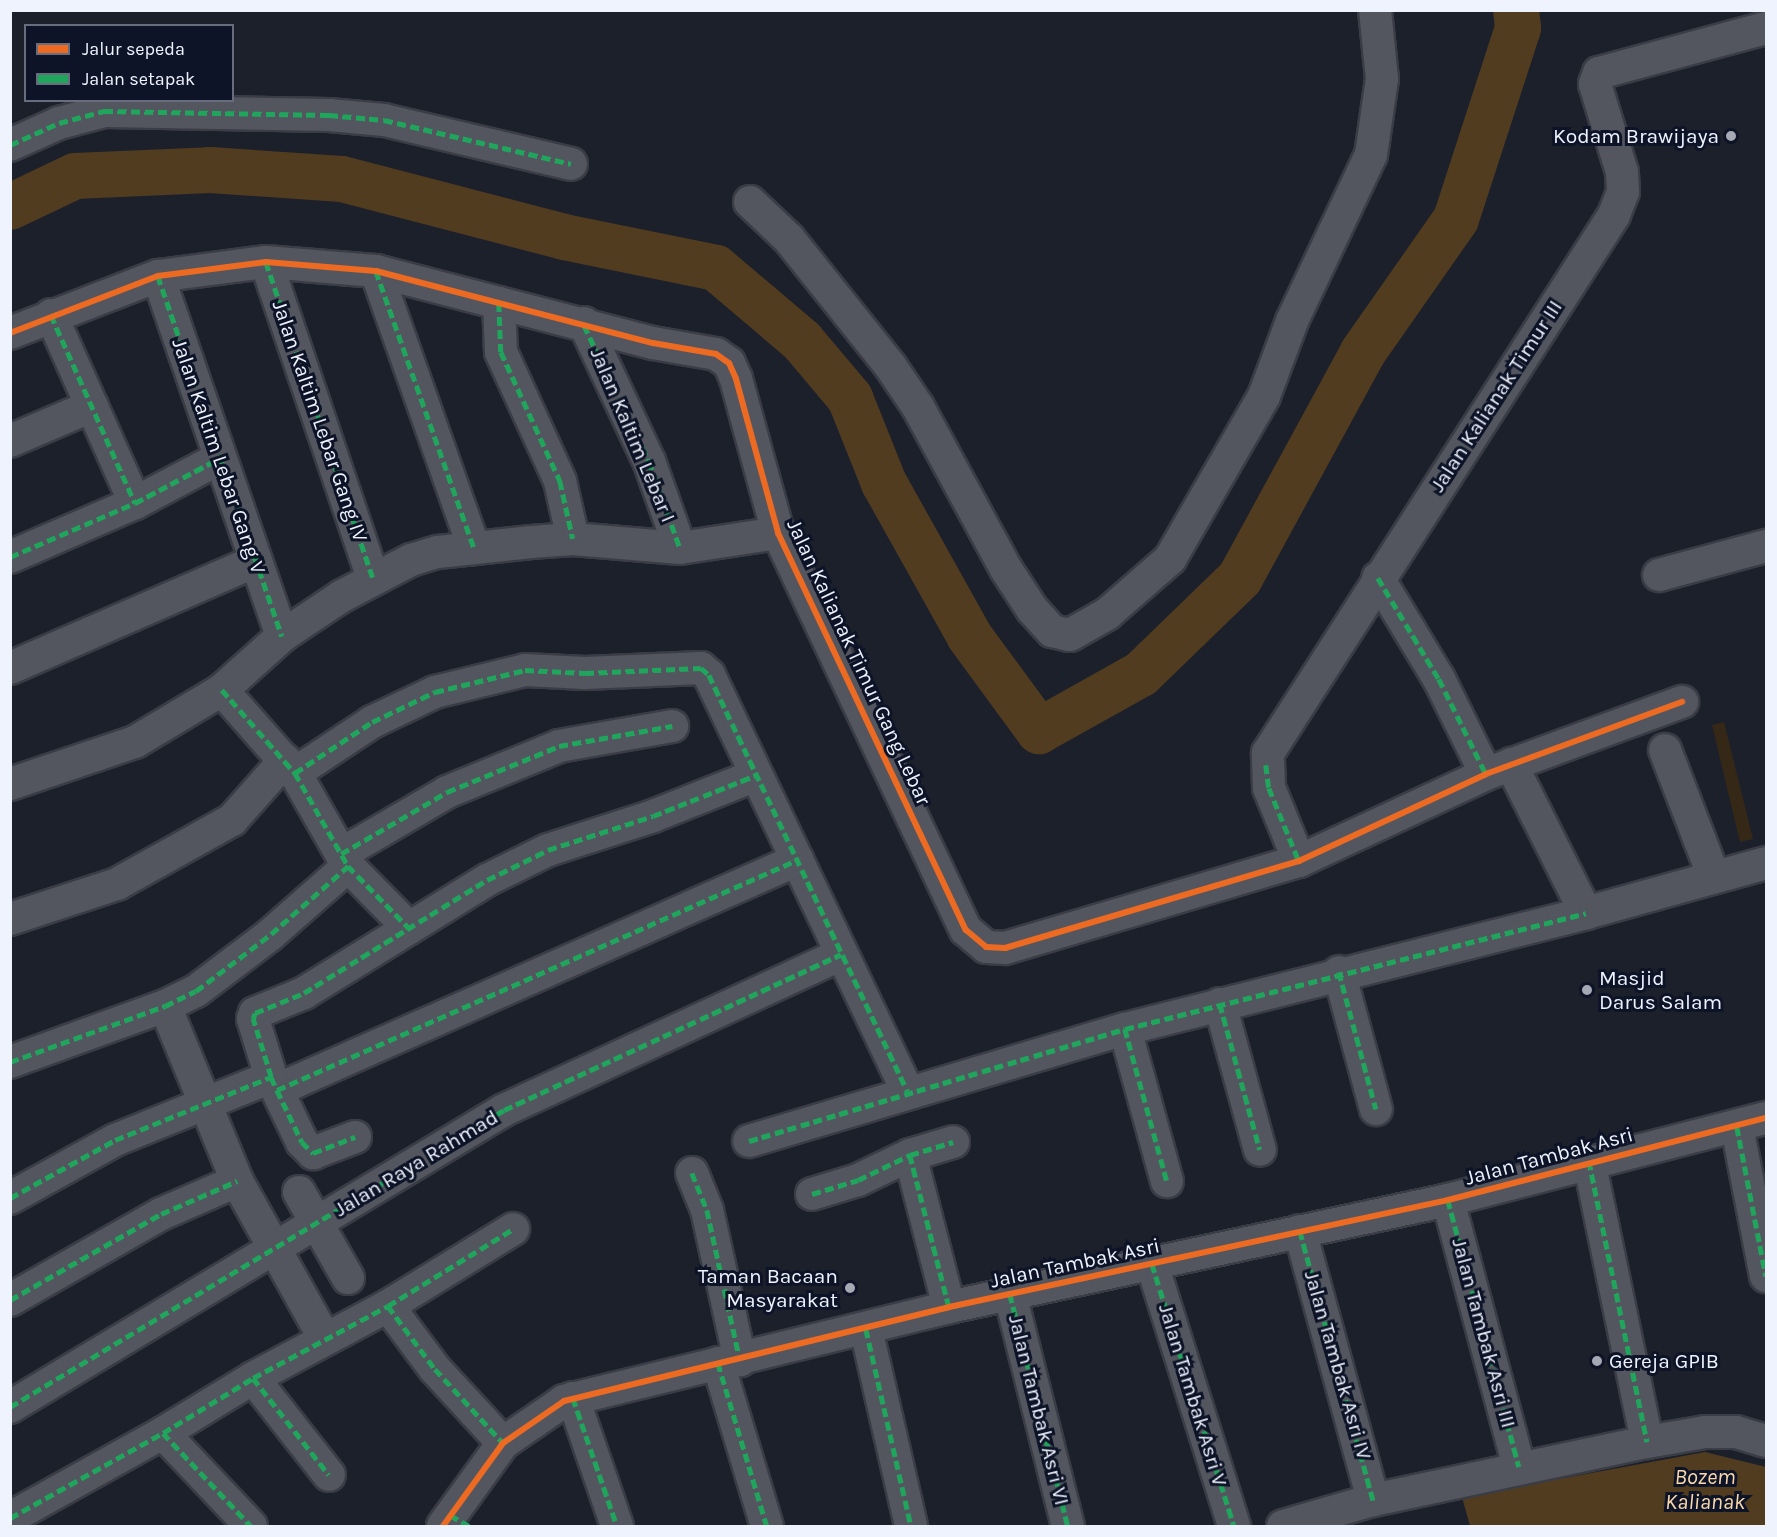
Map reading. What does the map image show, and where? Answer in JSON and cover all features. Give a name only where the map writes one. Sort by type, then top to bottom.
[{"type":"street","points":[[750,202],[789,239],[891,367],[918,407],[1006,569],[1032,609],[1052,631],[1070,636],[1107,614],[1170,559],[1264,396],[1292,321],[1371,155],[1382,79],[1375,10]]},
{"type":"street","name":"Jalan Kalianak Timur III","points":[[1299,861],[1269,788],[1268,753],[1378,578],[1614,215],[1623,192],[1622,172],[1595,84],[1599,73],[1767,28]]},
{"type":"street","points":[[10,145],[59,123],[105,111],[329,115],[384,120],[571,164]]},
{"type":"street","name":"Jalan Kalianak Timur Gang Lebar","points":[[10,333],[51,315],[158,276],[266,262],[376,271],[584,323],[653,343],[716,354],[729,363],[778,533],[966,930],[986,947],[1005,948],[1299,861],[1499,769],[1682,702]]},
{"type":"street","name":"Jalan Kaltim Lebar Gang IV","points":[[266,262],[373,579]]},
{"type":"street","points":[[376,271],[474,548]]},
{"type":"street","name":"Jalan Kaltim Lebar Gang V","points":[[158,276],[254,562],[282,636]]},
{"type":"street","points":[[499,303],[501,352],[560,481],[573,539]]},
{"type":"street","points":[[51,315],[135,503]]},
{"type":"street","name":"Jalan Kaltim Lebar I","points":[[584,323],[649,461],[680,548]]},
{"type":"street","points":[[10,441],[92,406]]},
{"type":"street","points":[[10,556],[135,503],[220,458]]},
{"type":"street","points":[[10,784],[135,742],[222,690],[282,636],[373,579],[411,560],[474,548],[573,539],[680,548],[778,533]]},
{"type":"street","points":[[1659,575],[1767,546]]},
{"type":"street","points":[[10,668],[254,562]]},
{"type":"street","points":[[1378,578],[1439,679],[1499,769],[1586,914]]},
{"type":"street","points":[[10,919],[117,884],[232,820],[290,767],[372,722],[435,692],[525,670],[585,673],[701,668],[708,675],[754,776],[797,860],[907,1091]]},
{"type":"street","points":[[222,690],[290,767],[345,860],[409,928]]},
{"type":"street","points":[[10,1062],[165,1006],[196,992],[271,934],[345,860],[447,792],[559,746],[672,726]]},
{"type":"street","points":[[1665,750],[1714,877]]},
{"type":"street","points":[[355,1137],[313,1153],[302,1142],[274,1083],[253,1019],[255,1013],[304,993],[487,880],[548,850],[653,816],[754,776]]},
{"type":"street","points":[[10,1198],[116,1140],[203,1105],[274,1083],[797,860]]},
{"type":"street","points":[[749,1141],[907,1091],[1125,1029],[1339,972],[1586,914],[1767,863]]},
{"type":"street","name":"Jalan Raya Rahmad","points":[[10,1407],[504,1110],[841,954]]},
{"type":"street","points":[[1339,972],[1376,1109]]},
{"type":"street","points":[[1220,1004],[1260,1150]]},
{"type":"street","points":[[165,1006],[203,1105],[237,1181],[325,1339]]},
{"type":"street","points":[[1125,1029],[1167,1181]]},
{"type":"street","name":"Jalan Tambak Asri","points":[[454,1523],[503,1443],[548,1410],[573,1398],[866,1329],[949,1307],[1448,1200],[1589,1161],[1767,1118]]},
{"type":"street","points":[[1737,1127],[1767,1276]]},
{"type":"street","points":[[812,1194],[858,1180],[910,1155],[953,1142]]},
{"type":"street","points":[[910,1155],[949,1307]]},
{"type":"street","points":[[1589,1161],[1647,1442]]},
{"type":"street","points":[[692,1173],[706,1210],[729,1362],[767,1527]]},
{"type":"street","points":[[10,1300],[160,1214],[237,1181]]},
{"type":"street","points":[[299,1192],[348,1278]]},
{"type":"street","name":"Jalan Tambak Asri III","points":[[1448,1200],[1519,1467]]},
{"type":"street","points":[[10,1518],[163,1433],[253,1378],[388,1306],[513,1229]]},
{"type":"street","name":"Jalan Tambak Asri IV","points":[[1300,1231],[1373,1500]]},
{"type":"street","name":"Jalan Tambak Asri V","points":[[1152,1264],[1234,1527]]},
{"type":"street","name":"Jalan Tambak Asri VI","points":[[1010,1294],[1068,1527]]},
{"type":"street","points":[[388,1306],[435,1369],[503,1443]]},
{"type":"street","points":[[866,1329],[911,1527]]},
{"type":"street","points":[[253,1378],[329,1475]]},
{"type":"street","points":[[573,1398],[617,1527]]},
{"type":"street","points":[[1283,1527],[1373,1500],[1519,1467],[1566,1462],[1647,1442],[1705,1432],[1736,1432],[1767,1441]]},
{"type":"street","points":[[163,1433],[251,1527]]},
{"type":"shaded area","points":[[1724,722],[1753,839],[1740,842],[1712,725]]},
{"type":"water","name":"Bozem Kalianak","points":[[1705,1452],[1766,1467],[1766,1526],[1470,1526],[1462,1497]]},
{"type":"waterway","points":[[10,207],[75,176],[210,170],[342,179],[564,237],[716,268],[802,341],[850,398],[884,483],[970,637],[1039,731],[1141,674],[1240,578],[1363,352],[1456,219],[1518,28],[1516,10]]},
{"type":"marked path","points":[[10,145],[59,123],[104,111],[329,115],[384,120],[571,164]]},
{"type":"marked path","points":[[266,262],[373,579]]},
{"type":"marked path","points":[[376,271],[474,548]]},
{"type":"marked path","points":[[158,276],[282,636]]},
{"type":"marked path","points":[[499,303],[501,352],[560,481],[573,539]]},
{"type":"marked path","points":[[51,315],[135,503]]},
{"type":"marked path","points":[[584,325],[649,461],[680,548]]},
{"type":"marked path","points":[[10,557],[135,503],[220,458]]},
{"type":"marked path","points":[[1378,578],[1439,679],[1486,774]]},
{"type":"marked path","points":[[295,773],[372,722],[435,692],[525,670],[585,673],[701,668],[709,675],[907,1091]]},
{"type":"marked path","points":[[222,690],[295,773],[348,866],[409,928]]},
{"type":"marked path","points":[[341,854],[447,792],[559,746],[672,726]]},
{"type":"marked path","points":[[1266,765],[1269,788],[1299,861]]},
{"type":"marked path","points":[[10,1198],[115,1140],[271,1077],[253,1019],[255,1013],[304,993],[487,880],[548,850],[653,816],[754,776]]},
{"type":"marked path","points":[[271,1077],[277,1090],[797,860]]},
{"type":"marked path","points":[[10,1062],[165,1006],[196,991],[271,934],[348,866]]},
{"type":"marked path","points":[[749,1141],[1125,1029],[1586,913]]},
{"type":"marked path","points":[[10,1407],[504,1110],[841,954]]},
{"type":"marked path","points":[[1339,972],[1376,1109]]},
{"type":"marked path","points":[[1220,1004],[1260,1150]]},
{"type":"marked path","points":[[1125,1029],[1167,1181]]},
{"type":"marked path","points":[[277,1090],[302,1142],[313,1153],[355,1137]]},
{"type":"marked path","points":[[1737,1127],[1766,1276]]},
{"type":"marked path","points":[[812,1194],[858,1180],[910,1155],[953,1142]]},
{"type":"marked path","points":[[910,1155],[949,1307]]},
{"type":"marked path","points":[[1589,1161],[1647,1442]]},
{"type":"marked path","points":[[692,1173],[707,1210],[740,1360]]},
{"type":"marked path","points":[[10,1300],[161,1214],[237,1181]]},
{"type":"marked path","points":[[1448,1200],[1519,1467]]},
{"type":"marked path","points":[[10,1518],[163,1433],[253,1378],[388,1306],[513,1229]]},
{"type":"marked path","points":[[1300,1231],[1373,1500]]},
{"type":"marked path","points":[[1152,1264],[1234,1526]]},
{"type":"marked path","points":[[1010,1294],[1068,1526]]},
{"type":"marked path","points":[[388,1306],[435,1369],[503,1443]]},
{"type":"marked path","points":[[866,1329],[911,1526]]},
{"type":"marked path","points":[[718,1363],[767,1526]]},
{"type":"marked path","points":[[253,1378],[329,1475]]},
{"type":"marked path","points":[[573,1398],[617,1526]]},
{"type":"marked path","points":[[163,1433],[251,1526]]},
{"type":"marked path","points":[[450,1515],[469,1526]]},
{"type":"cycle path","points":[[10,333],[158,276],[266,262],[376,271],[653,343],[716,354],[729,363],[736,379],[778,533],[966,930],[986,947],[1005,948],[1299,861],[1486,774],[1682,702]]},
{"type":"cycle path","points":[[443,1526],[503,1443],[564,1401],[949,1307],[1448,1200],[1766,1118]]},
{"type":"place","name":"Kodam Brawijaya","points":[[1731,136]]},
{"type":"place","name":"Masjid Darus Salam","points":[[1587,990]]},
{"type":"place","name":"Taman Bacaan Masyarakat","points":[[850,1288]]},
{"type":"place","name":"Gereja GPIB","points":[[1597,1361]]}]
